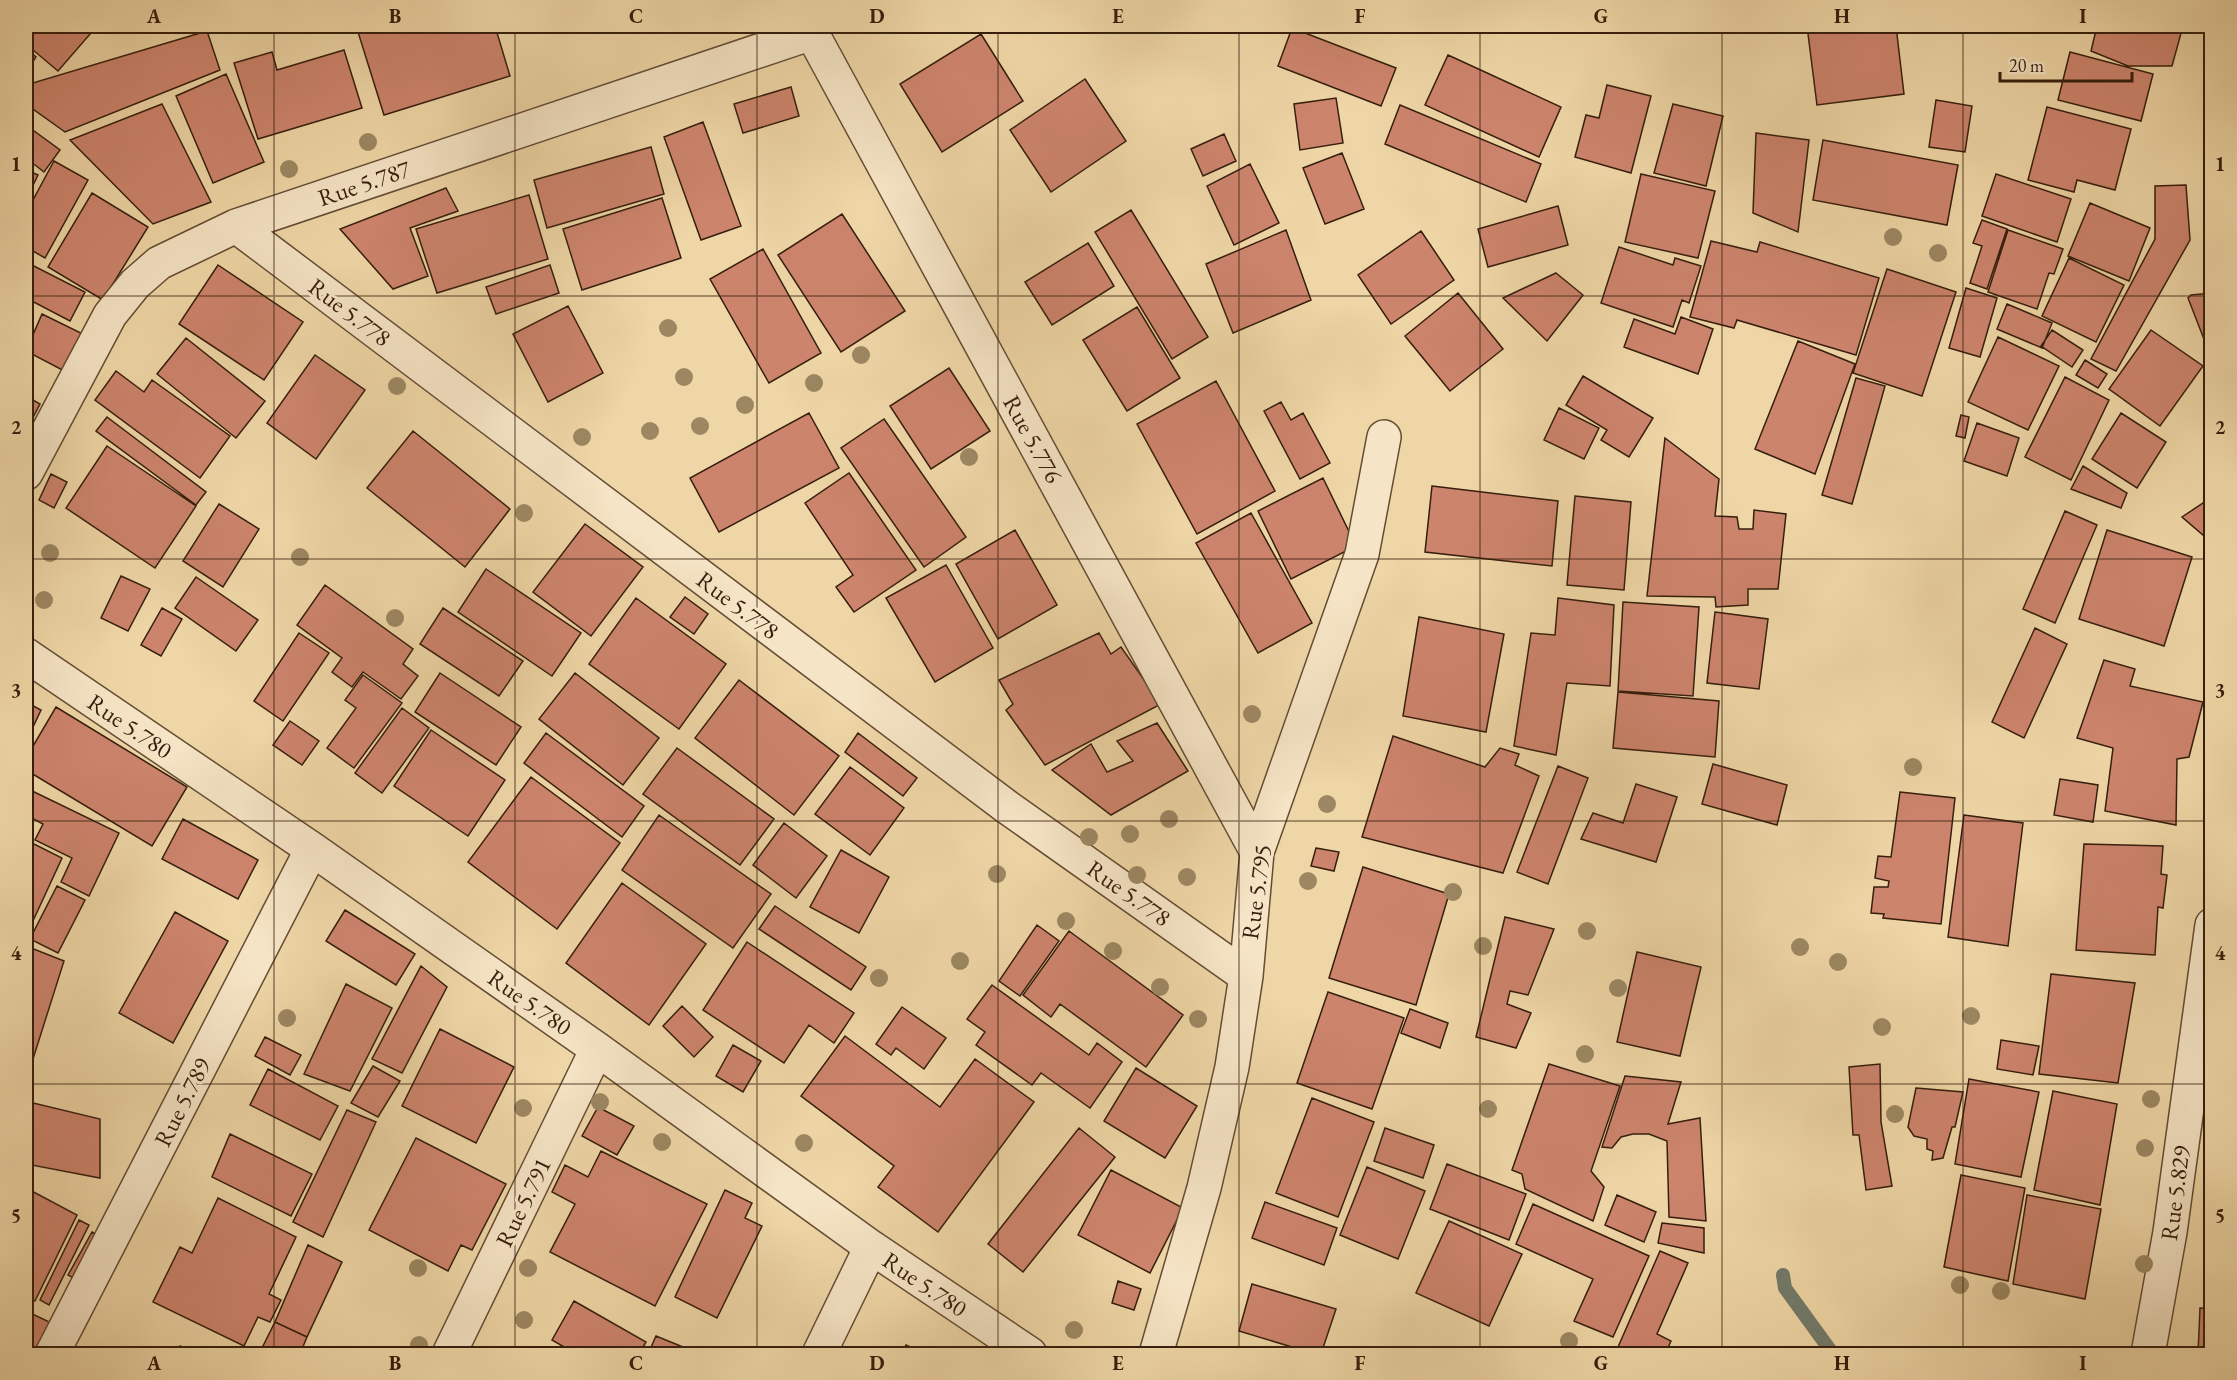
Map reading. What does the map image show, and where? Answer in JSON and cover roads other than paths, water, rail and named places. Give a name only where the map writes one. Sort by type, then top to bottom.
[{"type":"street","name":"Rue 5.787","points":[[26,473],[110,315],[135,284],[159,262],[236,226],[810,29]]},
{"type":"street","name":"Rue 5.776","points":[[810,29],[1257,852]]},
{"type":"street","name":"Rue 5.778","points":[[236,226],[1007,807],[1245,976]]},
{"type":"street","name":"Rue 5.795","points":[[1156,1354],[1209,1166],[1232,1067],[1245,976],[1257,852],[1362,554],[1384,437]]},
{"type":"street","name":"Rue 5.780","points":[[26,655],[312,849],[597,1049],[871,1247],[1030,1354]]},
{"type":"street","name":"Rue 5.789","points":[[52,1354],[312,849]]},
{"type":"street","name":"Rue 5.829","points":[[2148,1354],[2170,1232],[2211,925]]},
{"type":"street","name":"Rue 5.791","points":[[449,1354],[597,1049]]},
{"type":"street","points":[[819,1354],[871,1247]]},
{"type":"waterway","points":[[1783,1275],[1785,1288],[1833,1354]]}]
